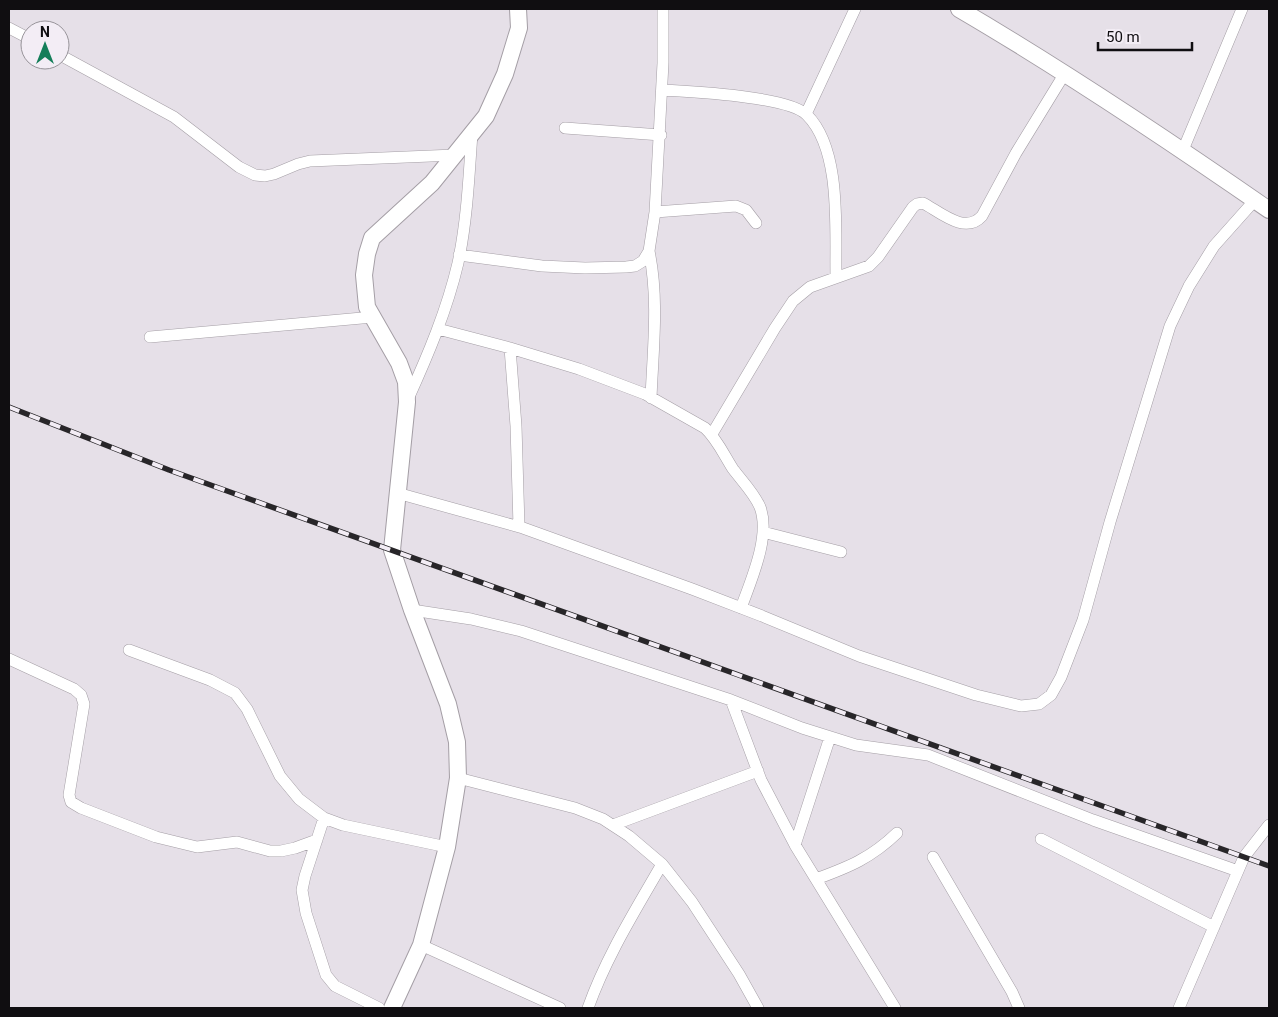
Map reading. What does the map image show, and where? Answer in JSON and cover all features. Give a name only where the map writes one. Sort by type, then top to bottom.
[{"type":"street","points":[[392,1008],[421,945],[447,847],[458,778],[457,742],[448,704],[412,610],[392,550],[407,402],[406,382],[399,363],[367,308],[364,275],[367,254],[372,238],[432,183],[486,116],[505,74],[519,28],[518,9]]},
{"type":"street","points":[[651,398],[655,309],[654,277],[649,251],[655,212],[660,134],[663,9]]},
{"type":"street","points":[[806,114],[855,9]]},
{"type":"street","points":[[959,9],[1065,73],[1183,150],[1269,210]]},
{"type":"street","points":[[1183,150],[1242,9]]},
{"type":"street","points":[[70,60],[174,117],[239,167],[255,175],[274,174],[310,161],[454,155]]},
{"type":"street","points":[[712,434],[793,301],[810,287],[870,266],[917,204],[923,203],[957,222],[965,224],[978,221],[1016,153],[1065,73]]},
{"type":"street","points":[[662,90],[741,96],[786,105],[806,114],[820,135],[828,152],[832,174],[836,277]]},
{"type":"street","points":[[565,128],[660,134]]},
{"type":"street","points":[[407,402],[438,329],[459,255],[468,189],[472,134]]},
{"type":"street","points":[[398,493],[519,526],[742,608],[859,656],[976,695],[1021,706],[1039,704],[1052,694],[1061,677],[1083,620],[1110,522],[1170,326],[1189,286],[1214,246],[1255,200]]},
{"type":"street","points":[[655,212],[736,206],[746,210],[756,223]]},
{"type":"street","points":[[459,255],[542,266],[585,268],[635,266],[643,261],[649,251]]},
{"type":"street","points":[[150,337],[373,317]]},
{"type":"street","points":[[438,329],[579,369],[651,398],[705,428],[712,434],[722,453],[759,506],[763,517],[763,532],[758,556],[742,608]]},
{"type":"street","points":[[510,348],[516,426],[519,526]]},
{"type":"street","points":[[763,532],[841,552]]},
{"type":"street","points":[[412,610],[470,619],[522,631],[731,700],[830,737],[877,749],[928,755],[1093,820],[1238,871]]},
{"type":"street","points":[[129,650],[210,680],[235,693],[247,710],[280,776],[299,799],[324,818],[343,825],[447,847]]},
{"type":"street","points":[[9,659],[74,689],[81,695],[84,704],[69,795],[71,802],[81,808],[156,837],[197,847],[237,842],[270,850],[281,850],[295,848],[317,840]]},
{"type":"street","points":[[731,700],[758,771],[795,845],[896,1008]]},
{"type":"street","points":[[795,845],[830,737]]},
{"type":"street","points":[[613,825],[758,771]]},
{"type":"street","points":[[458,778],[576,808],[603,819],[629,836],[662,864],[692,902],[739,974],[758,1008]]},
{"type":"street","points":[[324,818],[302,890],[306,914],[326,975],[335,986],[379,1008]]},
{"type":"street","points":[[1179,1008],[1244,857],[1269,824]]},
{"type":"street","points":[[816,879],[873,854],[897,833]]},
{"type":"street","points":[[1041,839],[1214,926]]},
{"type":"street","points":[[933,857],[1012,992],[1019,1008]]},
{"type":"street","points":[[588,1008],[596,984],[618,939],[662,864]]},
{"type":"street","points":[[421,945],[548,1006],[560,1008]]},
{"type":"railway","points":[[9,407],[169,470],[1269,866]]}]
